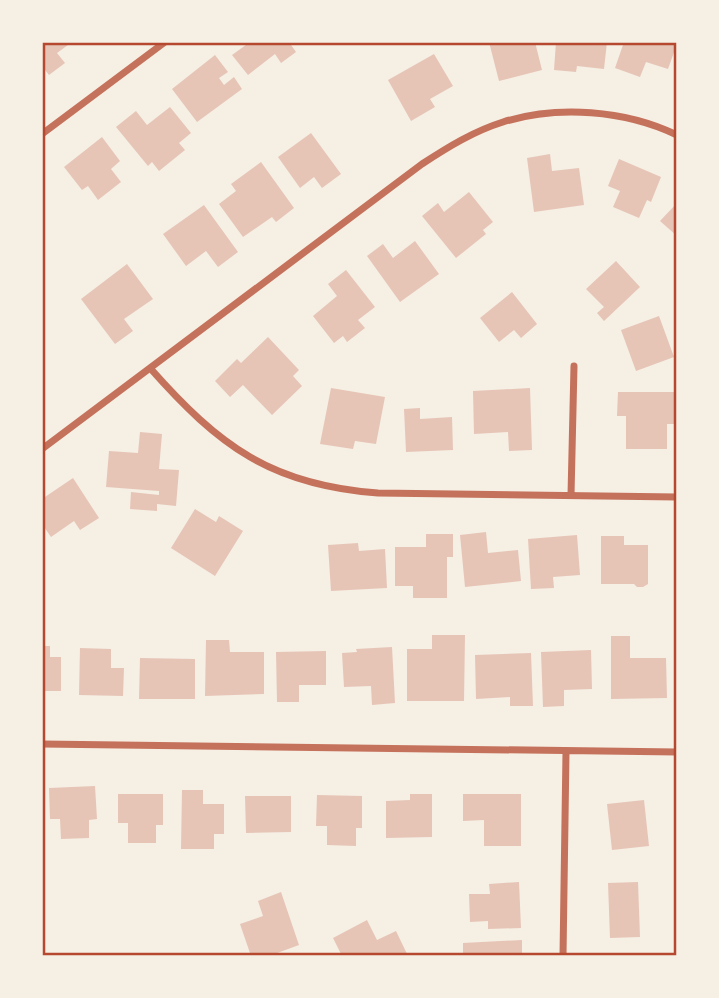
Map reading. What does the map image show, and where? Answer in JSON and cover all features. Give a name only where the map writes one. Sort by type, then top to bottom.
[{"type":"street","points":[[42,134],[165,42]]},
{"type":"street","points":[[42,449],[422,164],[483,129],[523,117],[569,112],[630,119],[677,135]]},
{"type":"street","points":[[570,495],[574,366]]},
{"type":"street","points":[[150,368],[192,414],[225,441],[265,466],[306,482],[348,491],[378,493],[677,497]]},
{"type":"street","points":[[42,744],[677,752]]},
{"type":"street","points":[[563,956],[566,752]]},
{"type":"building","points":[[42,42],[72,42],[57,53],[65,63],[49,75],[42,66]]},
{"type":"building","points":[[250,42],[289,42],[296,52],[281,63],[275,54],[248,75],[232,55]]},
{"type":"building","points":[[489,42],[535,42],[542,70],[499,81]]},
{"type":"building","points":[[556,42],[607,42],[604,69],[577,66],[576,72],[554,70]]},
{"type":"building","points":[[624,42],[677,44],[668,69],[646,62],[640,77],[615,68]]},
{"type":"building","points":[[434,54],[453,86],[430,99],[435,107],[411,121],[388,80]]},
{"type":"building","points":[[215,55],[228,72],[219,78],[224,85],[234,77],[242,89],[197,122],[172,89]]},
{"type":"building","points":[[170,107],[191,133],[179,143],[185,150],[159,171],[152,162],[148,166],[116,127],[136,111],[147,125]]},
{"type":"building","points":[[311,133],[341,174],[322,188],[314,177],[300,188],[278,157]]},
{"type":"building","points":[[102,137],[120,161],[111,169],[121,182],[98,200],[88,186],[82,190],[64,167]]},
{"type":"building","points":[[550,154],[552,171],[579,168],[584,205],[534,212],[527,158]]},
{"type":"building","points":[[619,159],[661,177],[651,202],[647,200],[639,218],[613,207],[620,191],[608,186]]},
{"type":"building","points":[[261,162],[294,208],[276,222],[272,217],[243,237],[219,204],[236,191],[231,184]]},
{"type":"building","points":[[469,192],[493,222],[483,230],[486,234],[456,258],[422,216],[438,203],[444,212]]},
{"type":"building","points":[[677,203],[677,236],[660,221]]},
{"type":"building","points":[[204,205],[238,252],[218,267],[206,251],[186,266],[163,234]]},
{"type":"building","points":[[415,241],[439,274],[400,302],[367,256],[383,244],[393,258]]},
{"type":"building","points":[[616,261],[640,287],[604,321],[597,313],[604,307],[586,289]]},
{"type":"building","points":[[127,264],[153,299],[124,319],[133,331],[115,344],[81,299]]},
{"type":"building","points":[[346,270],[375,307],[358,320],[365,328],[347,342],[343,336],[334,343],[313,316],[337,296],[328,284]]},
{"type":"building","points":[[512,292],[537,324],[521,338],[514,330],[499,342],[480,318]]},
{"type":"building","points":[[659,316],[674,357],[636,371],[621,330]]},
{"type":"building","points":[[268,337],[299,370],[293,376],[302,386],[272,415],[243,385],[230,397],[215,381],[237,359],[241,363]]},
{"type":"building","points":[[331,388],[385,397],[376,444],[355,441],[353,449],[320,444]]},
{"type":"building","points":[[530,388],[532,450],[509,451],[508,432],[474,434],[473,391]]},
{"type":"building","points":[[618,392],[677,392],[676,424],[667,424],[667,449],[626,449],[626,416],[617,416]]},
{"type":"building","points":[[420,408],[420,419],[452,417],[453,450],[406,452],[404,409]]},
{"type":"building","points":[[140,432],[162,434],[159,469],[179,470],[176,506],[157,504],[157,511],[130,509],[131,492],[159,495],[159,491],[106,487],[109,451],[138,453]]},
{"type":"building","points":[[73,478],[99,518],[80,530],[74,521],[51,537],[42,524],[42,499]]},
{"type":"building","points":[[195,509],[216,522],[219,516],[243,531],[215,576],[171,548]]},
{"type":"building","points":[[486,532],[488,553],[518,550],[521,581],[465,587],[460,535]]},
{"type":"building","points":[[426,534],[453,534],[453,557],[447,557],[447,598],[413,598],[413,586],[395,586],[395,547],[426,547]]},
{"type":"building","points":[[577,535],[580,575],[553,577],[554,588],[531,589],[528,539]]},
{"type":"building","points":[[601,536],[624,536],[624,545],[648,545],[648,584],[637,587],[634,584],[601,584]]},
{"type":"building","points":[[358,543],[359,551],[385,549],[387,588],[331,591],[328,545]]},
{"type":"building","points":[[432,635],[465,635],[464,701],[407,701],[407,649],[432,649]]},
{"type":"building","points":[[611,636],[630,636],[630,658],[666,658],[667,698],[611,699]]},
{"type":"building","points":[[206,640],[229,640],[230,652],[264,652],[264,694],[205,696]]},
{"type":"building","points":[[42,646],[50,646],[50,657],[61,657],[61,691],[42,691]]},
{"type":"building","points":[[392,647],[395,703],[372,705],[371,686],[344,687],[342,653],[357,652],[356,649]]},
{"type":"building","points":[[80,648],[111,649],[111,668],[124,668],[123,696],[79,695]]},
{"type":"building","points":[[591,650],[592,689],[564,690],[564,706],[543,707],[541,652]]},
{"type":"building","points":[[326,651],[326,685],[299,685],[299,702],[277,702],[276,652]]},
{"type":"building","points":[[531,653],[533,706],[510,706],[510,697],[476,699],[475,655]]},
{"type":"building","points":[[140,658],[195,659],[195,699],[139,699]]},
{"type":"building","points":[[95,786],[97,819],[89,820],[89,838],[61,839],[60,819],[50,819],[49,788]]},
{"type":"building","points":[[182,790],[203,790],[203,804],[224,804],[224,834],[214,834],[214,849],[181,849]]},
{"type":"building","points":[[118,794],[163,794],[163,825],[156,825],[156,843],[128,843],[128,823],[118,823]]},
{"type":"building","points":[[410,794],[432,794],[432,837],[386,838],[386,801],[410,800]]},
{"type":"building","points":[[463,794],[521,794],[521,846],[484,846],[484,820],[463,821]]},
{"type":"building","points":[[317,795],[362,796],[362,828],[356,828],[356,846],[327,845],[327,826],[316,826]]},
{"type":"building","points":[[245,796],[291,796],[291,832],[246,833]]},
{"type":"building","points":[[644,800],[649,846],[612,850],[607,804]]},
{"type":"building","points":[[519,882],[521,928],[488,929],[488,921],[470,922],[469,894],[490,894],[489,884]]},
{"type":"building","points":[[638,882],[640,937],[610,938],[608,883]]},
{"type":"building","points":[[281,892],[299,945],[269,956],[251,956],[240,924],[263,916],[258,901]]},
{"type":"building","points":[[367,920],[377,940],[396,931],[408,956],[342,956],[333,938]]},
{"type":"building","points":[[522,940],[522,956],[463,956],[463,943]]}]
